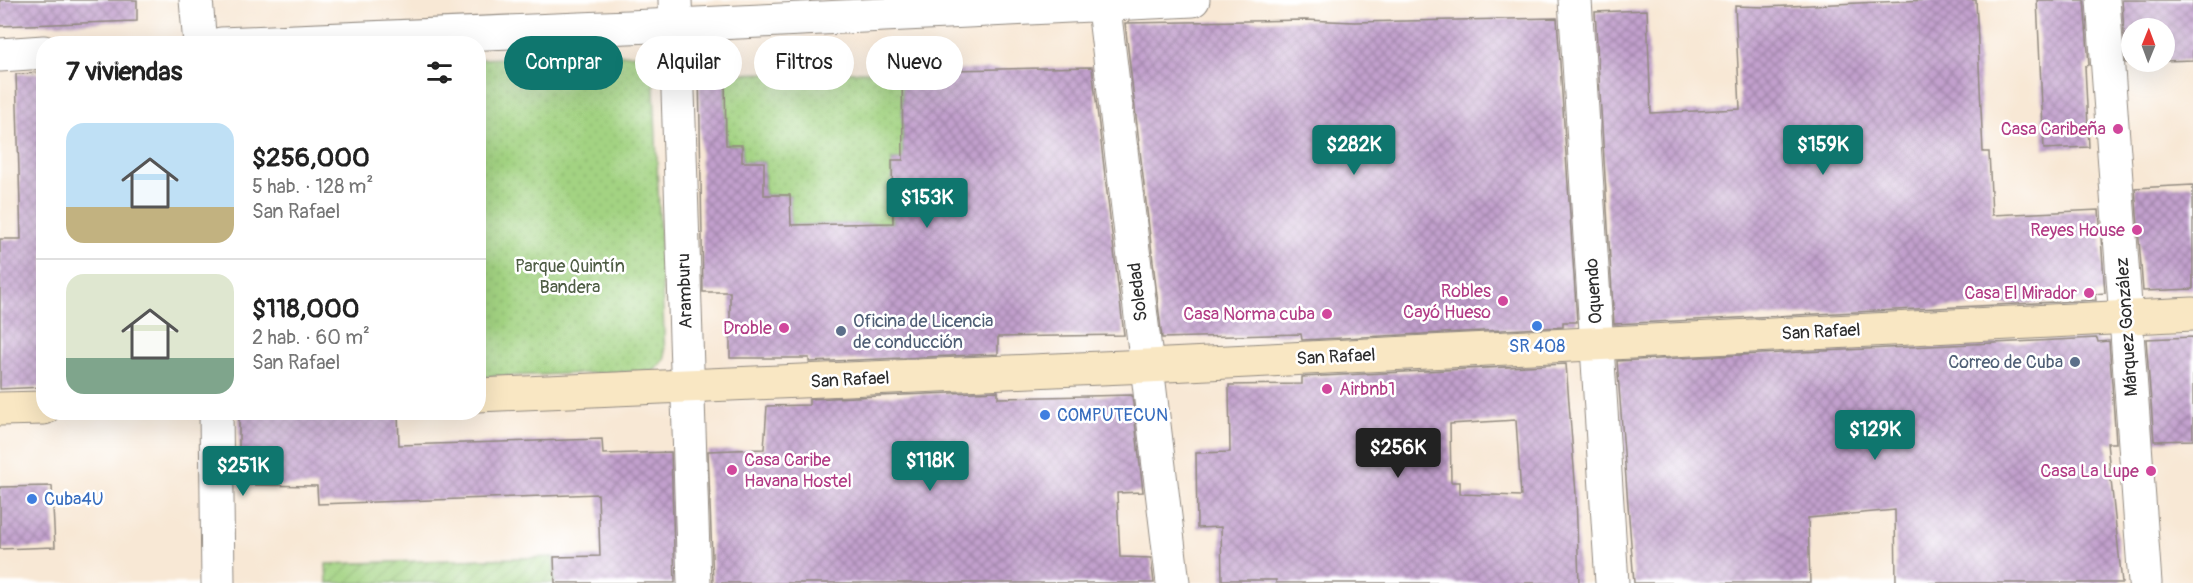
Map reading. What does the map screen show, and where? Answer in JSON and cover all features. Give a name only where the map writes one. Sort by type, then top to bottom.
[{"type":"street","points":[[196,0],[199,36]]},
{"type":"street","points":[[338,36],[675,13],[1193,0]]},
{"type":"street","name":"Oquendo","points":[[1575,0],[1612,583]]},
{"type":"street","name":"Márquez González","points":[[2103,0],[2145,583]]},
{"type":"street","name":"Soledad","points":[[1103,2],[1173,583]]},
{"type":"street","name":"Aramburu","points":[[675,13],[694,583]]},
{"type":"street","points":[[0,55],[36,53]]},
{"type":"street","name":"San Rafael","points":[[486,394],[1147,366],[2193,314]]},
{"type":"street","points":[[0,409],[36,408]]},
{"type":"street","points":[[216,420],[218,583]]},
{"type":"green space","name":"Parque Quintín Bandera","points":[[635,54],[635,90],[654,90],[665,359],[654,371],[486,377],[486,59],[504,58],[504,90],[623,90],[623,55]]},
{"type":"green space","points":[[854,72],[866,72],[866,90],[902,90],[903,160],[892,160],[893,223],[791,225],[790,195],[764,195],[764,162],[742,162],[742,145],[726,145],[725,90],[742,90],[742,74],[754,74],[754,90],[854,90]]},
{"type":"green space","points":[[554,557],[555,583],[327,583],[326,564]]},
{"type":"building","points":[[0,0],[137,0],[137,21],[0,26]]},
{"type":"building","points":[[1976,0],[1983,152],[1989,152],[1992,215],[2099,210],[2105,293],[2095,294],[2096,300],[1614,324],[1595,12],[1647,10],[1651,113],[1740,109],[1735,6],[1765,7]]},
{"type":"building","points":[[2037,0],[2084,0],[2089,65],[2085,66],[2089,147],[2044,149]]},
{"type":"building","points":[[2122,0],[2193,0],[2193,60],[2175,61],[2175,18],[2123,18]]},
{"type":"building","points":[[1557,18],[1577,322],[1563,322],[1563,327],[1302,340],[1301,334],[1162,338],[1125,23]]},
{"type":"building","points":[[1092,67],[1124,335],[998,337],[998,354],[809,362],[809,358],[730,358],[730,292],[703,292],[699,90],[725,90],[726,145],[742,145],[742,162],[764,162],[764,195],[790,195],[791,225],[893,223],[892,160],[903,160],[902,90],[963,90],[963,70]]},
{"type":"building","points":[[36,73],[36,387],[0,389],[0,239],[21,239],[16,74]]},
{"type":"building","points":[[2193,185],[2193,289],[2143,291],[2135,188]]},
{"type":"building","points":[[2193,337],[2193,440],[2154,441],[2146,339]]},
{"type":"building","points":[[2097,338],[2098,342],[2109,341],[2116,443],[2107,443],[2122,583],[1896,583],[1895,510],[1808,518],[1810,583],[1634,583],[1617,361]]},
{"type":"building","points":[[1566,364],[1576,494],[1579,583],[1276,583],[1276,580],[1222,580],[1221,527],[1197,528],[1196,453],[1230,452],[1229,385],[1302,384],[1302,377]],"holes":[[[1516,420],[1521,496],[1460,494],[1460,482],[1451,482],[1450,424]]]},
{"type":"building","points":[[998,391],[998,398],[1132,395],[1143,492],[1117,493],[1120,557],[1151,558],[1154,583],[713,583],[708,451],[764,449],[767,406],[809,405],[809,399]]},
{"type":"building","points":[[239,420],[398,420],[399,445],[602,439],[603,454],[671,452],[675,583],[555,583],[554,557],[600,556],[598,494],[318,504],[317,486],[239,485]]},
{"type":"building","points":[[52,486],[55,547],[0,549],[0,487]]},
{"type":"place","name":"Casa Caribeña","points":[[2118,129]]},
{"type":"place","name":"Reyes House","points":[[2137,230]]},
{"type":"place","name":"Casa El Mirador","points":[[2089,293]]},
{"type":"place","name":"Robles Cayó Hueso","points":[[1503,301]]},
{"type":"place","name":"Casa Norma cuba","points":[[1327,314]]},
{"type":"place","name":"SR 408","points":[[1537,326]]},
{"type":"place","name":"Droble","points":[[784,328]]},
{"type":"place","name":"Oficina de Licencia de conducción","points":[[841,331]]},
{"type":"place","name":"Correo de Cuba","points":[[2075,362]]},
{"type":"place","name":"Airbnb1","points":[[1327,389]]},
{"type":"place","name":"COMPUTECUN","points":[[1045,415]]},
{"type":"place","name":"Casa Caribe Havana Hostel","points":[[732,470]]},
{"type":"place","name":"Casa La Lupe","points":[[2151,471]]},
{"type":"place","name":"Cuba4U","points":[[32,499]]}]
